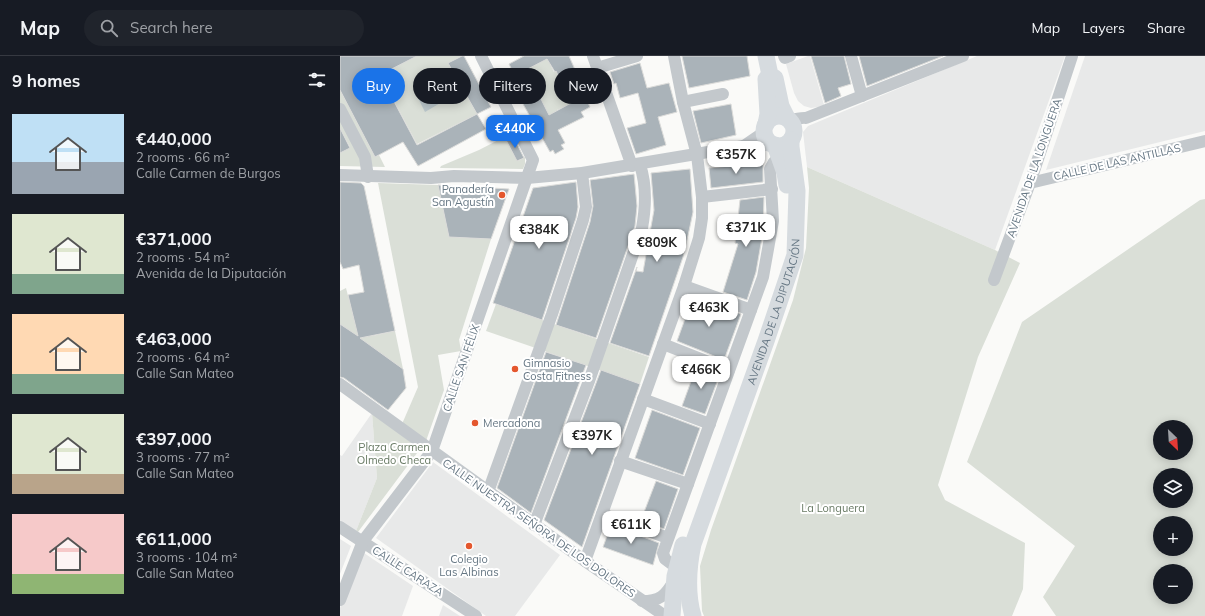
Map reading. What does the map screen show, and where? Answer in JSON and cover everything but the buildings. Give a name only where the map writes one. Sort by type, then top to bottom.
[{"type":"main road","name":"AVENIDA DE LA DIPUTACIÓN","points":[[693,616],[689,595],[688,577],[693,544],[766,341],[795,255],[797,191],[791,148],[790,127],[781,106],[775,78],[770,75],[766,56]]},
{"type":"main road","name":"AVENIDA DE LA DIPUTACIÓN","points":[[672,616],[676,574],[684,543],[740,383],[773,298],[783,266],[788,225],[789,199],[785,173],[771,140],[766,79],[770,75]]},
{"type":"main road","points":[[775,116],[780,116],[790,127],[782,145],[771,140],[768,121],[775,116]]},
{"type":"street","points":[[481,56],[533,160],[538,163],[547,176]]},
{"type":"street","points":[[593,56],[597,68],[637,56]]},
{"type":"street","points":[[585,561],[684,286],[699,238],[702,218],[702,197],[697,155],[683,102],[674,56]]},
{"type":"street","points":[[851,56],[862,96]]},
{"type":"street","points":[[790,127],[798,126],[806,118],[963,56]]},
{"type":"street","name":"AVENIDA DE LA LONGUERA","points":[[994,280],[1030,183],[1072,56]]},
{"type":"street","points":[[683,102],[723,94]]},
{"type":"street","points":[[534,525],[589,381],[642,228],[646,207],[644,178],[636,165],[611,104]]},
{"type":"street","points":[[340,109],[365,157],[368,177]]},
{"type":"street","points":[[340,175],[368,177],[431,178],[454,176],[527,178],[582,173],[697,155],[744,146],[760,135],[771,140],[774,162],[770,169],[773,221],[763,277],[663,553],[676,574]]},
{"type":"street","name":"CALLE DE LAS ANTILLAS","points":[[1030,183],[1205,141]]},
{"type":"street","name":"CALLE SAN FÉLIX","points":[[340,600],[362,541],[432,451],[533,160]]},
{"type":"street","points":[[488,492],[552,314],[583,220],[586,207],[582,173]]},
{"type":"street","points":[[702,197],[772,189]]},
{"type":"street","points":[[684,286],[751,310]]},
{"type":"street","points":[[663,344],[729,370]]},
{"type":"street","name":"CALLE NUESTRA SEÑORA DE LOS DOLORES","points":[[340,384],[534,525],[665,616]]},
{"type":"street","points":[[643,399],[710,424]]},
{"type":"street","points":[[620,461],[688,484]]},
{"type":"street","points":[[602,514],[668,538]]},
{"type":"street","name":"CALLE CARAZA","points":[[340,527],[476,616]]},
{"type":"street","name":"CALLE NUESTRA SEÑORA DE LOS DOLORES","points":[[642,601],[650,601],[660,598],[668,592],[676,574]]},
{"type":"shaded area","points":[[810,56],[824,105],[811,108],[804,106],[798,101],[794,93],[786,64]]},
{"type":"shaded area","points":[[977,56],[1065,56],[995,250],[807,167],[803,132],[808,126]]},
{"type":"shaded area","points":[[1085,56],[1205,56],[1205,131],[1046,170]]},
{"type":"shaded area","points":[[421,104],[439,104],[425,112]]},
{"type":"shaded area","points":[[372,413],[377,478],[356,531],[340,522],[340,455],[342,456]]},
{"type":"shaded area","name":"Colegio Las Albinas","points":[[433,462],[560,555],[515,616],[486,616],[376,538]]},
{"type":"shaded area","points":[[340,539],[351,546],[340,574]]},
{"type":"shaded area","points":[[361,551],[413,586],[402,616],[340,616],[340,608]]},
{"type":"shaded area","points":[[443,605],[460,616],[439,616]]},
{"type":"green space","points":[[370,56],[385,56],[391,68],[376,68]]},
{"type":"green space","points":[[417,56],[462,56],[448,63],[451,68],[413,68],[413,104],[471,103],[477,114],[417,144],[396,104],[405,104],[405,68],[393,68]]},
{"type":"green space","points":[[523,56],[527,63],[531,61],[534,66],[539,63],[538,62],[552,56],[550,64],[554,72],[554,104],[571,104],[557,110],[559,114],[547,120],[538,104],[546,104],[546,68],[519,68],[515,61]]},
{"type":"green space","points":[[340,90],[375,157],[379,155],[385,167],[340,166],[340,153],[350,147],[340,128]]},
{"type":"green space","points":[[512,133],[513,136],[506,140],[518,161],[525,157],[523,169],[440,168],[441,166],[479,150]]},
{"type":"green space","name":"La Longuera","points":[[807,167],[995,250],[1020,263],[978,357],[938,485],[945,500],[1025,543],[1023,589],[1012,616],[704,616],[702,611],[700,566],[711,530],[793,300],[806,248],[809,188]]},
{"type":"green space","points":[[378,183],[438,185],[449,237],[491,239],[459,340],[461,351],[438,355],[444,390],[426,441],[402,424],[418,387]]},
{"type":"green space","points":[[1205,199],[1205,616],[1056,616],[1043,597],[1075,546],[967,462],[1022,322],[1200,200]]},
{"type":"green space","points":[[346,288],[355,323],[372,336],[395,331],[403,369],[340,324],[340,291]]},
{"type":"green space","points":[[496,304],[649,357],[640,384],[486,331]]},
{"type":"green space","name":"Plaza Carmen Olmedo Checa","points":[[372,413],[420,449],[358,532],[356,531],[377,478]]},
{"type":"place","name":"Panadería San Agustín","points":[[502,195]]},
{"type":"place","name":"Gimnasio Costa Fitness","points":[[515,369]]},
{"type":"place","name":"Mercadona","points":[[475,423]]},
{"type":"place","name":"Colegio Las Albinas","points":[[469,546]]}]
